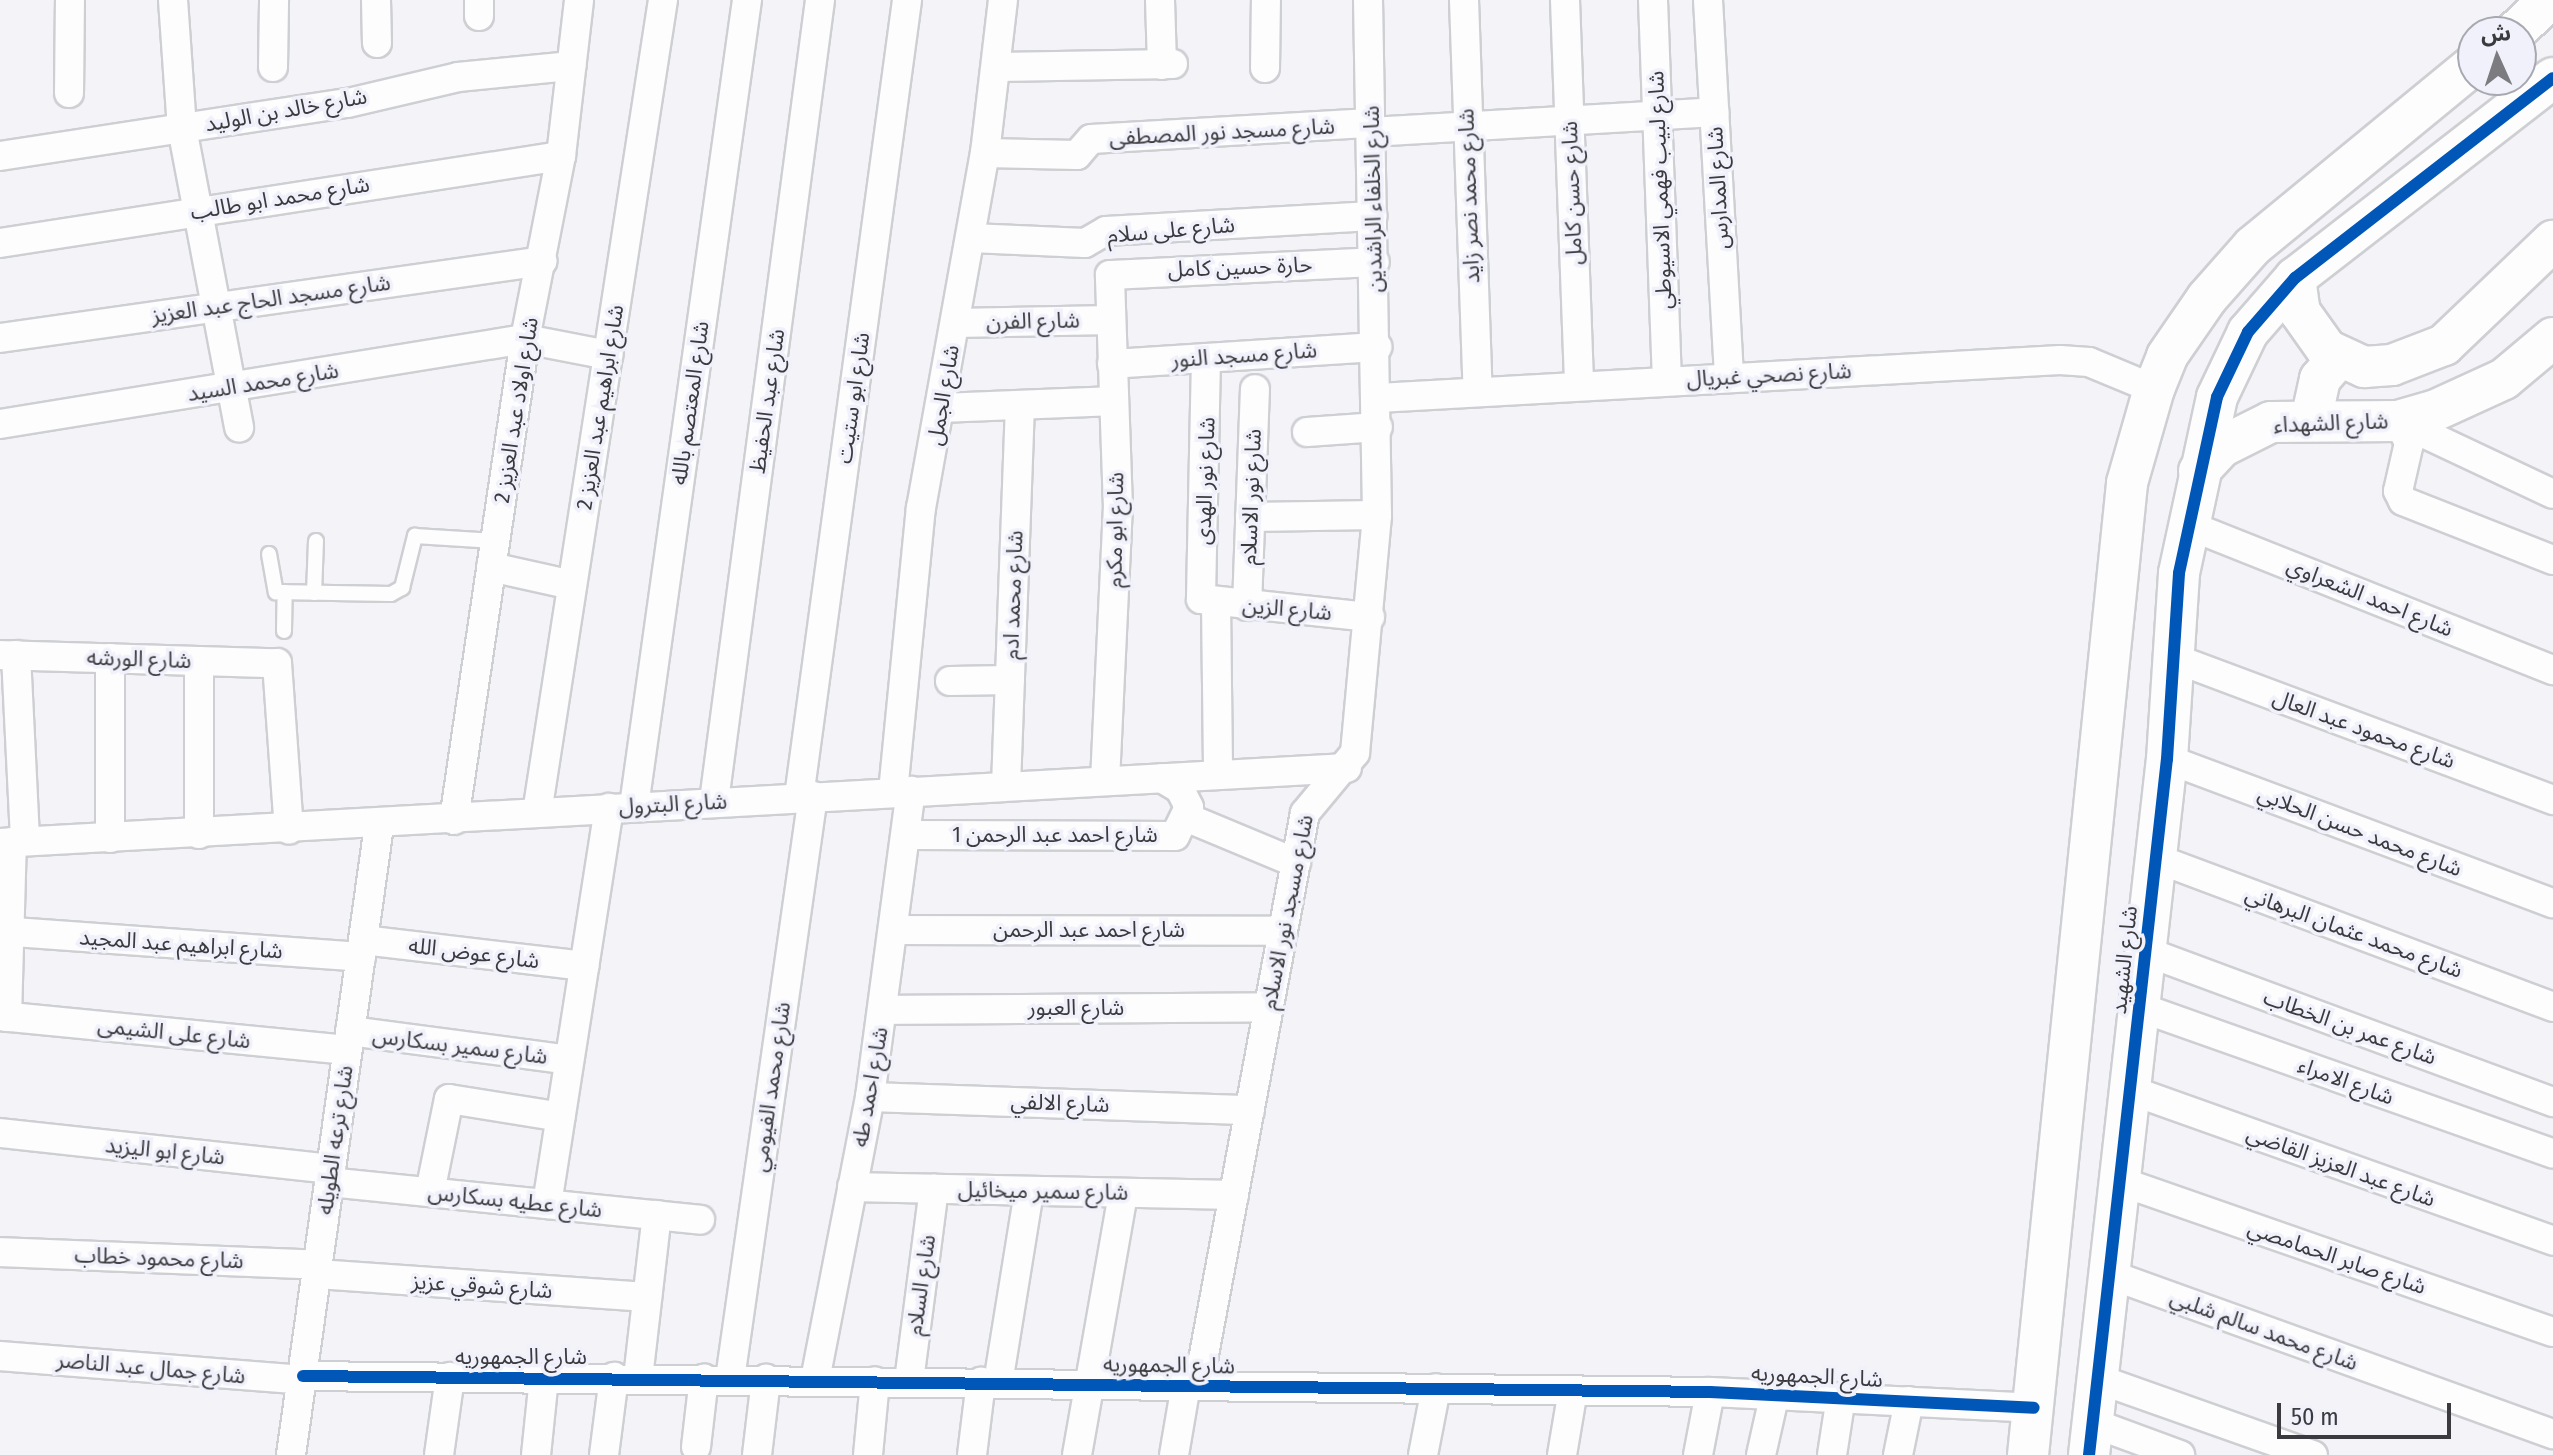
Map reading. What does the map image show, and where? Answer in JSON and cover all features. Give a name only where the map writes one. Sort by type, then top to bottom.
[{"type":"street","points":[[69,93],[70,0]]},
{"type":"street","points":[[173,0],[182,128],[239,428]]},
{"type":"street","points":[[273,67],[274,0]]},
{"type":"street","points":[[376,0],[377,43]]},
{"type":"street","name":"شارع اولاد عبد العزيز 2","points":[[454,820],[525,339],[543,261],[561,156],[579,0]]},
{"type":"street","name":"شارع ابراهيم عبد العزيز 2","points":[[537,813],[663,0]]},
{"type":"street","name":"شارع المعتصم بالله","points":[[547,1204],[584,966],[621,807],[747,0]]},
{"type":"street","name":"شارع عبد الحفيظ","points":[[714,801],[820,0]]},
{"type":"street","name":"شارع ابو ستيت","points":[[806,796],[907,0]]},
{"type":"street","name":"شارع الجمل","points":[[902,792],[921,508],[942,408],[985,153],[998,67],[1003,0]]},
{"type":"street","points":[[998,67],[1168,64],[1160,0]]},
{"type":"street","points":[[1265,68],[1266,0]]},
{"type":"street","name":"شارع الخلفاء الراشدين","points":[[1368,0],[1378,398]]},
{"type":"street","name":"شارع محمد نصر زايد","points":[[1464,0],[1465,128],[1478,392]]},
{"type":"street","name":"شارع حسن كامل","points":[[1565,0],[1579,386]]},
{"type":"street","name":"شارع لبيب فهمي الاسيوطي","points":[[1653,0],[1667,381]]},
{"type":"street","name":"شارع المدارس","points":[[1708,0],[1729,377]]},
{"type":"street","points":[[2532,16],[2549,0]]},
{"type":"street","name":"شارع خالد بن الوليد","points":[[0,156],[182,128],[458,77],[571,66]]},
{"type":"street","name":"شارع الشهيد","points":[[2032,1428],[2127,483],[2154,389],[2183,333],[2253,246],[2457,77]]},
{"type":"street","name":"شارع الشهيد","points":[[2091,1437],[2147,952],[2188,525],[2199,471],[2230,363],[2295,278],[2454,150],[2553,78]]},
{"type":"street","points":[[2420,106],[2454,150]]},
{"type":"street","name":"شارع مسجد نور المصطفى","points":[[985,153],[1077,155],[1091,139],[1371,128],[1465,128],[1714,112]]},
{"type":"street","name":"شارع محمد ابو طالب","points":[[0,243],[561,156]]},
{"type":"street","name":"شارع على سلام","points":[[971,238],[1085,243],[1106,231],[1373,216]]},
{"type":"street","points":[[2295,278],[2307,327],[2338,358],[2364,367],[2422,359],[2553,241]]},
{"type":"street","name":"شارع مسجد الحاج عبد العزيز","points":[[0,338],[543,261]]},
{"type":"street","name":"حارة حسين كامل","points":[[1109,279],[1118,271],[1375,262]]},
{"type":"street","name":"شارع ابو مكرم","points":[[1105,781],[1118,508],[1109,279]]},
{"type":"street","name":"شارع الفرن","points":[[956,323],[1110,320]]},
{"type":"street","name":"شارع الشهداء","points":[[2199,471],[2244,432],[2311,420],[2398,421],[2504,379],[2553,338]]},
{"type":"street","points":[[525,339],[608,355]]},
{"type":"street","name":"شارع محمد السيد","points":[[0,424],[525,339]]},
{"type":"street","name":"شارع مسجد النور","points":[[1112,364],[1377,347]]},
{"type":"street","name":"شارع نور الهدى","points":[[1206,358],[1210,602],[1218,775]]},
{"type":"street","points":[[2311,420],[2320,379],[2338,358]]},
{"type":"street","name":"شارع نصحي غبريال","points":[[1378,398],[2060,360],[2089,362],[2154,389]]},
{"type":"street","name":"شارع نور الاسلام","points":[[1247,606],[1255,389]]},
{"type":"street","points":[[1347,768],[1370,617],[1377,515],[1378,398]]},
{"type":"street","points":[[942,408],[1114,401]]},
{"type":"street","name":"شارع محمد ادم","points":[[1006,786],[1020,405]]},
{"type":"street","points":[[2398,421],[2553,494]]},
{"type":"street","points":[[2398,421],[2409,443],[2398,491],[2403,501],[2553,560]]},
{"type":"street","points":[[1307,432],[1378,427]]},
{"type":"street","points":[[1250,517],[1377,515]]},
{"type":"street","name":"شارع احمد الشعراوي","points":[[2188,525],[2553,670]]},
{"type":"street","points":[[493,554],[572,585]]},
{"type":"street","name":"شارع الزين","points":[[1210,602],[1370,617]]},
{"type":"street","points":[[4,1017],[5,931],[12,842],[8,655]]},
{"type":"street","name":"شارع الورشه","points":[[8,655],[277,663],[289,830]]},
{"type":"street","points":[[110,658],[110,838]]},
{"type":"street","name":"شارع محمود عبد العال","points":[[2176,659],[2553,800]]},
{"type":"street","points":[[199,661],[199,834]]},
{"type":"street","points":[[950,681],[1010,680]]},
{"type":"street","name":"شارع محمد حسن الحلابي","points":[[2167,759],[2553,903]]},
{"type":"street","name":"شارع البترول","points":[[12,842],[379,826],[714,801],[1347,768]]},
{"type":"street","name":"شارع مسجد نور الاسلام","points":[[1174,1455],[1186,1385],[1203,1360],[1308,804],[1347,768]]},
{"type":"street","name":"شارع احمد عبد الرحمن 1","points":[[906,835],[1175,836],[1188,818],[1186,797],[1162,778]]},
{"type":"street","name":"شارع احمد طه","points":[[815,1380],[870,1097],[896,930],[906,835],[902,792]]},
{"type":"street","name":"شارع محمد الفيومي","points":[[696,1447],[717,1378],[806,796]]},
{"type":"street","points":[[1188,818],[1296,863]]},
{"type":"street","name":"شارع ترعه الطويله","points":[[291,1455],[379,826]]},
{"type":"street","name":"شارع محمد عثمان البرهاني","points":[[2155,858],[2553,1007]]},
{"type":"street","name":"شارع احمد عبد الرحمن","points":[[896,930],[1283,931]]},
{"type":"street","name":"شارع ابراهيم عبد المجيد","points":[[5,931],[362,948]]},
{"type":"street","name":"شارع عوض الله","points":[[362,948],[584,966]]},
{"type":"street","name":"شارع عمر بن الخطاب","points":[[2147,952],[2553,1102]]},
{"type":"street","name":"شارع العبور","points":[[884,1010],[1269,1007]]},
{"type":"street","name":"شارع الامراء","points":[[2139,1007],[2553,1154]]},
{"type":"street","name":"شارع على الشيمى","points":[[4,1017],[348,1041]]},
{"type":"street","name":"شارع سمير بسكارس","points":[[348,1041],[569,1060]]},
{"type":"street","name":"شارع عبد العزيز القاضي","points":[[2130,1090],[2553,1241]]},
{"type":"street","name":"شارع الالفي","points":[[870,1097],[1250,1110]]},
{"type":"street","points":[[430,1192],[449,1099],[561,1117]]},
{"type":"street","name":"شارع ابو اليزيد","points":[[0,1133],[330,1176]]},
{"type":"street","name":"شارع عطيه بسكارس","points":[[330,1176],[430,1192],[700,1220]]},
{"type":"street","name":"شارع صابر الحمامصي","points":[[2122,1182],[2553,1332]]},
{"type":"street","name":"شارع سمير ميخائيل","points":[[852,1187],[1234,1195]]},
{"type":"street","name":"شارع السلام","points":[[909,1381],[934,1189]]},
{"type":"street","points":[[972,1455],[1029,1191]]},
{"type":"street","points":[[1077,1455],[1123,1193]]},
{"type":"street","points":[[604,1455],[647,1297],[657,1215]]},
{"type":"street","name":"شارع محمود خطاب","points":[[0,1252],[317,1270]]},
{"type":"street","name":"شارع شوقي عزيز","points":[[317,1270],[647,1297]]},
{"type":"street","name":"شارع محمد سالم شلبي","points":[[2111,1275],[2553,1434]]},
{"type":"street","name":"شارع جمال عبد الناصر","points":[[0,1356],[302,1378]]},
{"type":"street","points":[[439,1455],[450,1377]]},
{"type":"street","name":"شارع الجمهوريه","points":[[302,1378],[717,1378],[1775,1393],[1909,1401],[2032,1428]]},
{"type":"street","points":[[536,1455],[544,1378]]},
{"type":"street","points":[[757,1455],[766,1379]]},
{"type":"street","points":[[2098,1379],[2313,1455]]},
{"type":"street","points":[[868,1455],[875,1381]]},
{"type":"street","points":[[1423,1455],[1436,1388]]},
{"type":"street","points":[[1562,1455],[1573,1390]]},
{"type":"street","points":[[1698,1455],[1710,1392]]},
{"type":"street","points":[[1761,1455],[1775,1393]]},
{"type":"street","points":[[1832,1455],[1841,1397]]},
{"type":"street","points":[[1898,1455],[1909,1401]]},
{"type":"street","points":[[2032,1428],[2180,1455]]},
{"type":"lane","points":[[269,554],[270,587],[285,592],[314,593],[399,591],[418,534],[493,554]]},
{"type":"lane","points":[[314,593],[316,541]]},
{"type":"lane","points":[[284,631],[285,592]]},
{"type":"cycle path","points":[[2089,1455],[2167,759],[2179,573],[2217,397],[2248,332],[2295,278],[2553,78]]},
{"type":"cycle path","points":[[303,1376],[1710,1392],[2034,1408]]}]
